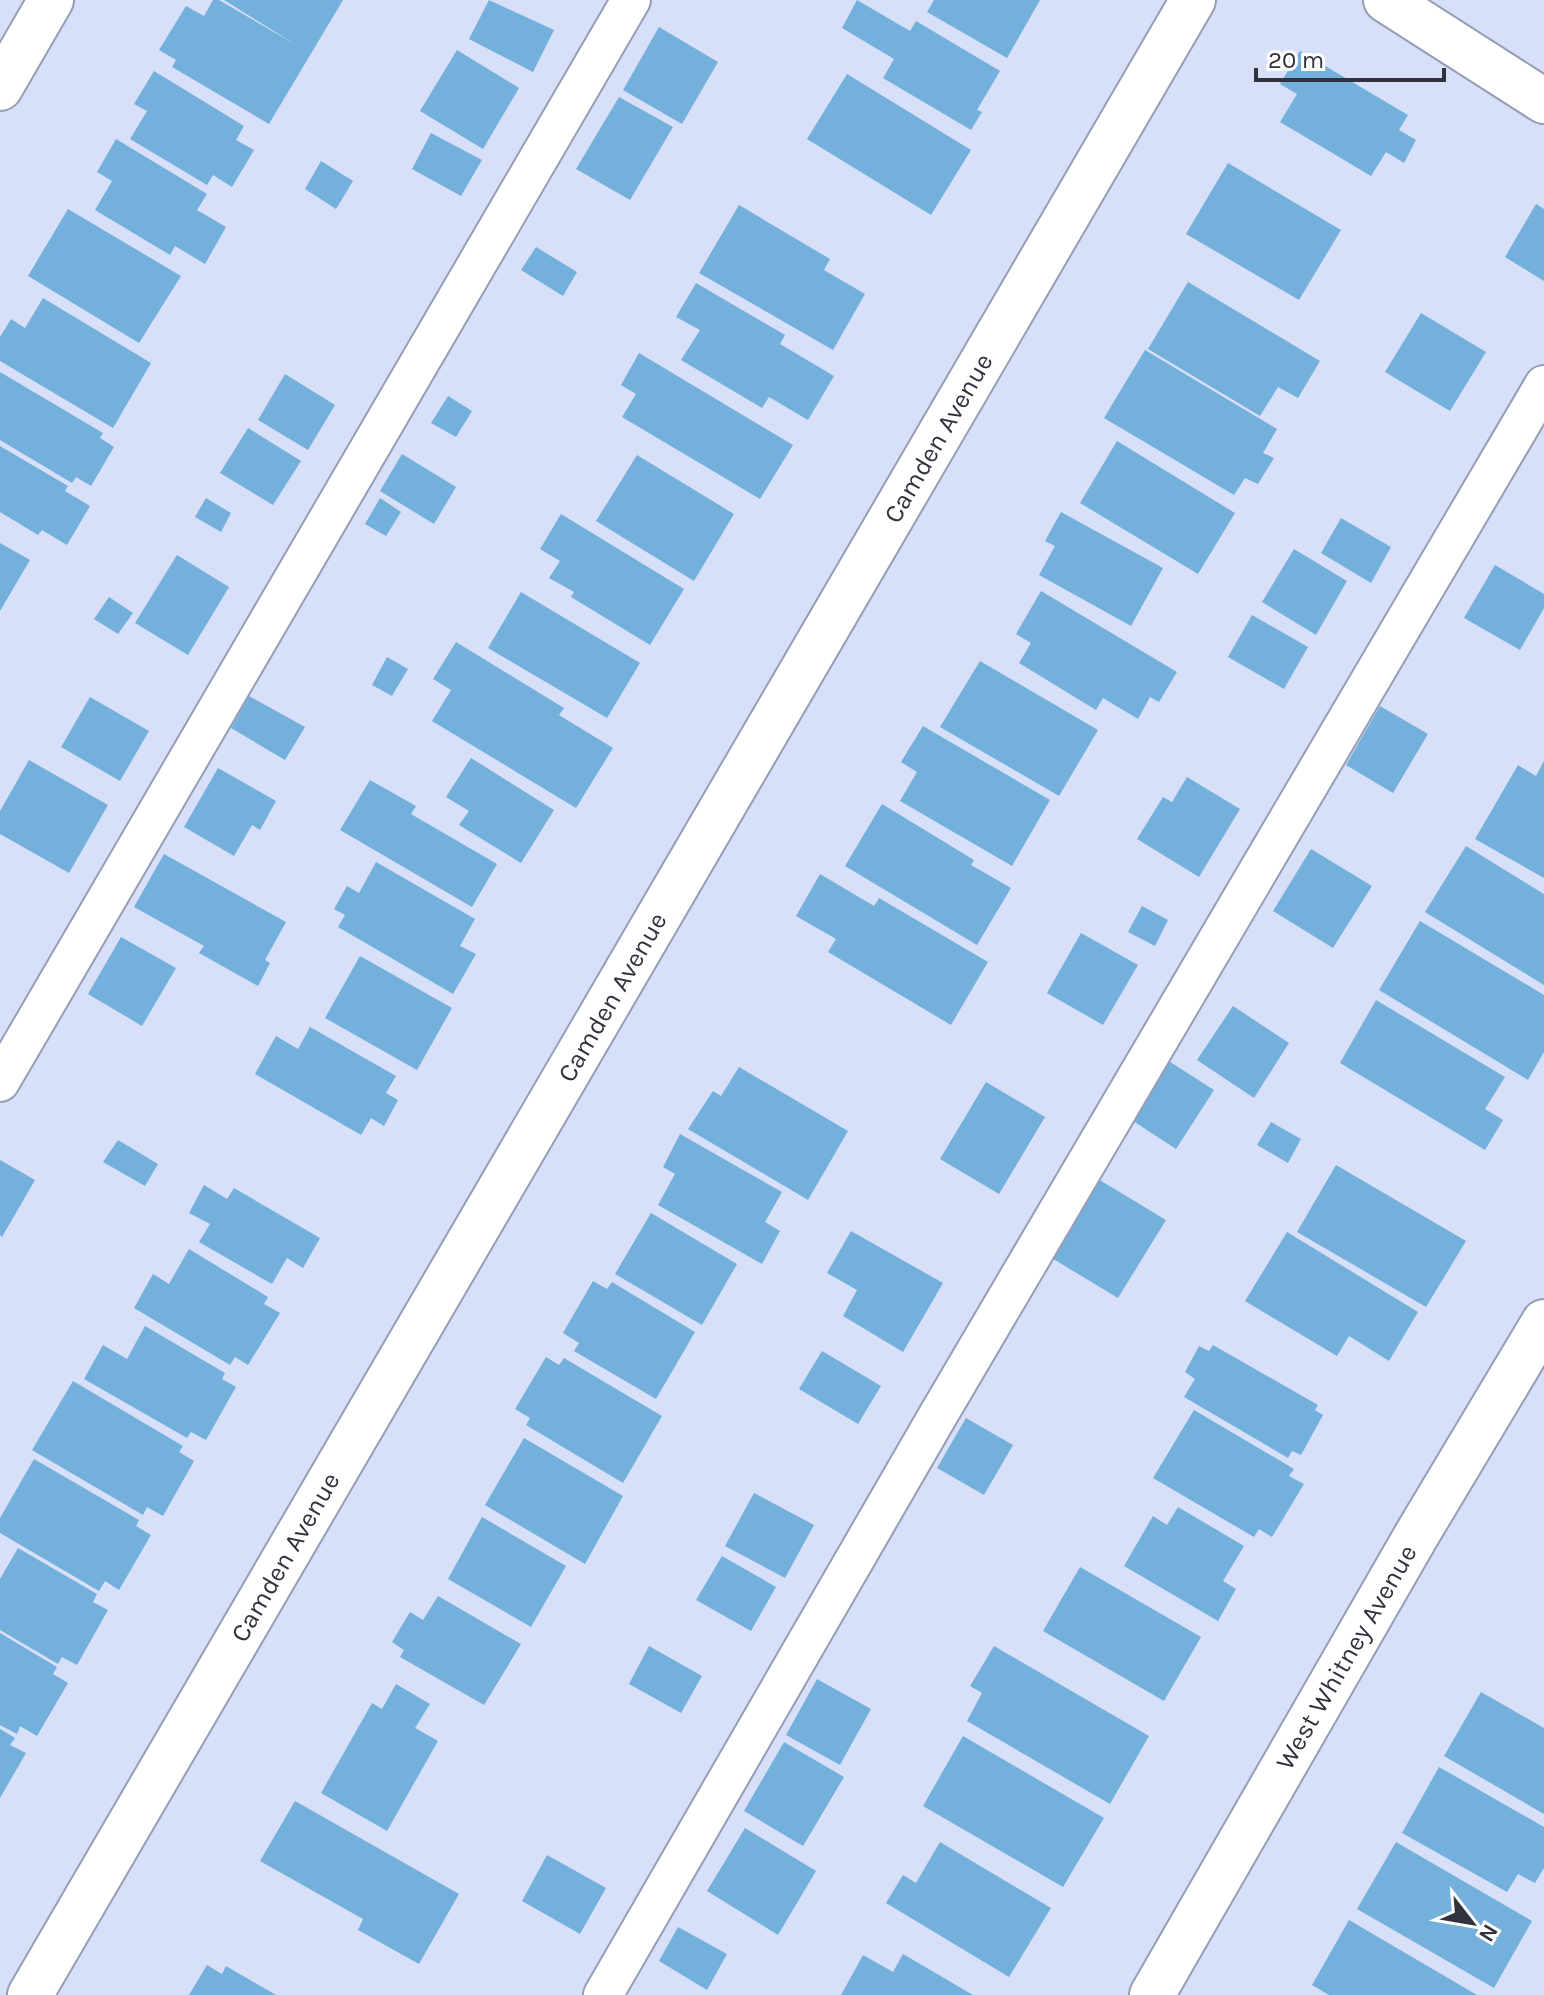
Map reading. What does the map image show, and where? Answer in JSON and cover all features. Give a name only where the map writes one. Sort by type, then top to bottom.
[{"type":"street","points":[[0,88],[51,0]]},
{"type":"street","name":"Camden Avenue","points":[[30,1995],[1193,0]]},
{"type":"street","points":[[1386,0],[1544,101]]},
{"type":"street","name":"West Whitney Avenue","points":[[1152,1995],[1416,1536],[1544,1322]]},
{"type":"lane","points":[[0,1082],[631,0]]},
{"type":"lane","points":[[603,1995],[937,1417],[1544,385]]},
{"type":"building","points":[[213,0],[219,0],[296,45],[224,0],[343,0],[269,124],[172,67],[176,60],[159,50],[186,6],[204,16]]},
{"type":"building","points":[[489,0],[554,30],[533,72],[469,39]]},
{"type":"building","points":[[857,0],[910,31],[916,21],[1000,71],[977,110],[982,112],[971,130],[883,78],[894,59],[842,28]]},
{"type":"building","points":[[934,0],[1040,0],[1007,58],[927,12]]},
{"type":"building","points":[[659,27],[718,62],[682,124],[623,90]]},
{"type":"building","points":[[457,50],[519,88],[483,149],[420,111]]},
{"type":"building","points":[[1300,51],[1408,115],[1399,130],[1416,140],[1404,163],[1386,152],[1371,176],[1280,122],[1297,94],[1280,84]]},
{"type":"building","points":[[154,71],[244,126],[236,140],[254,150],[232,187],[213,175],[207,185],[130,139],[147,111],[134,104]]},
{"type":"building","points":[[847,74],[971,150],[931,215],[807,139]]},
{"type":"building","points":[[619,97],[673,127],[630,200],[576,169]]},
{"type":"building","points":[[431,133],[482,160],[461,196],[412,169]]},
{"type":"building","points":[[116,139],[207,194],[197,210],[226,227],[205,264],[175,246],[170,255],[95,210],[112,181],[97,172]]},
{"type":"building","points":[[321,161],[353,181],[336,209],[305,189]]},
{"type":"building","points":[[1228,163],[1341,230],[1299,300],[1186,234]]},
{"type":"building","points":[[1536,204],[1544,209],[1544,281],[1505,257]]},
{"type":"building","points":[[739,205],[830,259],[824,270],[865,294],[833,350],[699,273]]},
{"type":"building","points":[[68,209],[181,276],[139,343],[28,276]]},
{"type":"building","points":[[536,247],[577,272],[563,296],[521,270]]},
{"type":"building","points":[[1188,282],[1320,361],[1298,398],[1278,387],[1260,416],[1148,349]]},
{"type":"building","points":[[696,283],[785,335],[780,344],[834,376],[808,420],[769,397],[762,408],[681,360],[700,330],[676,317]]},
{"type":"building","points":[[43,298],[151,363],[113,428],[0,361],[0,337],[11,319],[25,328]]},
{"type":"building","points":[[1421,313],[1486,352],[1450,411],[1385,372]]},
{"type":"building","points":[[1145,350],[1277,429],[1263,453],[1274,458],[1258,484],[1245,478],[1234,495],[1104,418]]},
{"type":"building","points":[[639,353],[793,445],[760,499],[622,417],[636,394],[621,385]]},
{"type":"building","points":[[0,372],[103,433],[100,438],[114,447],[91,486],[76,477],[72,483],[0,440]]},
{"type":"building","points":[[285,374],[335,405],[308,450],[258,420]]},
{"type":"building","points":[[448,396],[472,411],[456,437],[431,423]]},
{"type":"building","points":[[248,428],[301,461],[273,505],[220,473]]},
{"type":"building","points":[[1117,441],[1235,513],[1198,574],[1080,503]]},
{"type":"building","points":[[0,446],[68,486],[65,491],[90,506],[67,545],[42,530],[38,535],[0,512]]},
{"type":"building","points":[[402,454],[456,487],[434,524],[380,491]]},
{"type":"building","points":[[637,455],[734,514],[694,581],[596,521]]},
{"type":"building","points":[[206,498],[231,513],[221,532],[195,517]]},
{"type":"building","points":[[380,498],[401,512],[386,536],[365,524]]},
{"type":"building","points":[[1061,512],[1163,568],[1131,626],[1039,575],[1055,546],[1045,541]]},
{"type":"building","points":[[561,514],[684,589],[650,645],[571,597],[574,592],[549,578],[560,561],[540,549]]},
{"type":"building","points":[[1341,518],[1391,547],[1371,583],[1321,553]]},
{"type":"building","points":[[0,543],[30,560],[0,611]]},
{"type":"building","points":[[1294,549],[1347,581],[1316,635],[1262,602]]},
{"type":"building","points":[[177,555],[229,587],[188,655],[135,623]]},
{"type":"building","points":[[1495,565],[1544,594],[1544,608],[1520,650],[1464,618]]},
{"type":"building","points":[[1041,591],[1177,672],[1159,702],[1150,697],[1138,719],[1103,698],[1096,710],[1019,663],[1031,643],[1016,634]]},
{"type":"building","points":[[521,592],[640,663],[607,718],[488,648]]},
{"type":"building","points":[[109,597],[133,613],[118,634],[94,619]]},
{"type":"building","points":[[1252,615],[1308,647],[1284,689],[1228,657]]},
{"type":"building","points":[[456,642],[564,708],[559,715],[613,748],[576,808],[432,721],[451,690],[433,679]]},
{"type":"building","points":[[387,657],[408,669],[392,696],[372,685]]},
{"type":"building","points":[[980,661],[1098,730],[1059,796],[940,727]]},
{"type":"building","points":[[249,696],[305,727],[285,760],[231,728]]},
{"type":"building","points":[[90,697],[149,731],[120,781],[61,747]]},
{"type":"building","points":[[1380,706],[1428,734],[1393,793],[1346,765]]},
{"type":"building","points":[[923,726],[1050,800],[1012,866],[900,801],[917,772],[901,762]]},
{"type":"building","points":[[471,758],[554,810],[521,863],[459,825],[469,811],[446,797]]},
{"type":"building","points":[[29,760],[108,805],[69,873],[0,834],[0,811]]},
{"type":"building","points":[[1544,761],[1544,878],[1475,839],[1518,765],[1536,776]]},
{"type":"building","points":[[218,768],[276,801],[260,830],[252,825],[234,856],[184,827]]},
{"type":"building","points":[[1187,777],[1240,809],[1199,877],[1137,839],[1163,797],[1172,802]]},
{"type":"building","points":[[370,780],[416,806],[411,814],[497,864],[472,907],[340,830]]},
{"type":"building","points":[[882,804],[974,860],[971,865],[1011,888],[977,945],[845,866]]},
{"type":"building","points":[[1466,846],[1544,894],[1544,985],[1425,912]]},
{"type":"building","points":[[1311,849],[1372,886],[1333,948],[1273,911]]},
{"type":"building","points":[[164,854],[286,922],[265,960],[270,963],[258,986],[199,953],[204,946],[134,907]]},
{"type":"building","points":[[376,862],[475,919],[460,946],[476,954],[453,994],[338,927],[345,915],[334,909],[347,886],[359,893]]},
{"type":"building","points":[[820,874],[874,906],[879,898],[988,962],[951,1025],[828,952],[836,939],[796,916]]},
{"type":"building","points":[[1142,906],[1168,920],[1155,946],[1128,932]]},
{"type":"building","points":[[1420,921],[1544,995],[1544,1052],[1528,1080],[1379,990]]},
{"type":"building","points":[[1081,933],[1138,965],[1103,1025],[1047,993]]},
{"type":"building","points":[[121,937],[176,968],[142,1026],[88,994]]},
{"type":"building","points":[[360,956],[452,1008],[417,1070],[325,1018]]},
{"type":"building","points":[[1376,1000],[1505,1077],[1485,1109],[1503,1120],[1485,1150],[1340,1063]]},
{"type":"building","points":[[1233,1006],[1289,1043],[1254,1098],[1197,1060]]},
{"type":"building","points":[[310,1027],[396,1076],[386,1093],[398,1100],[384,1126],[371,1118],[361,1135],[255,1074],[276,1036],[298,1049]]},
{"type":"building","points":[[1167,1060],[1214,1090],[1176,1149],[1130,1119]]},
{"type":"building","points":[[739,1067],[848,1131],[808,1200],[688,1129],[713,1091],[721,1096]]},
{"type":"building","points":[[986,1082],[1045,1117],[999,1194],[940,1159]]},
{"type":"building","points":[[1271,1122],[1301,1139],[1288,1163],[1257,1145]]},
{"type":"building","points":[[680,1134],[782,1192],[765,1222],[780,1231],[762,1264],[658,1205],[675,1174],[663,1167]]},
{"type":"building","points":[[118,1140],[158,1164],[145,1186],[103,1162]]},
{"type":"building","points":[[0,1160],[35,1180],[2,1237],[0,1235]]},
{"type":"building","points":[[1336,1165],[1466,1241],[1426,1307],[1297,1232]]},
{"type":"building","points":[[1093,1176],[1166,1220],[1118,1298],[1045,1254]]},
{"type":"building","points":[[204,1185],[227,1199],[234,1188],[320,1238],[303,1268],[287,1258],[272,1284],[199,1242],[210,1224],[189,1213]]},
{"type":"building","points":[[651,1213],[737,1264],[702,1325],[615,1274]]},
{"type":"building","points":[[851,1231],[943,1283],[903,1352],[843,1316],[857,1290],[827,1273]]},
{"type":"building","points":[[1287,1232],[1418,1312],[1389,1361],[1349,1336],[1337,1356],[1245,1301]]},
{"type":"building","points":[[189,1249],[268,1297],[264,1304],[280,1313],[248,1365],[235,1357],[230,1365],[134,1308],[153,1274],[169,1284]]},
{"type":"building","points":[[593,1281],[607,1289],[612,1282],[695,1332],[656,1399],[574,1351],[579,1343],[563,1333]]},
{"type":"building","points":[[145,1326],[225,1373],[222,1379],[236,1387],[206,1440],[191,1432],[187,1438],[84,1379],[103,1345],[127,1359]]},
{"type":"building","points":[[1213,1345],[1318,1405],[1315,1410],[1323,1415],[1301,1455],[1292,1451],[1288,1458],[1184,1397],[1195,1379],[1185,1372],[1199,1346],[1209,1351]]},
{"type":"building","points":[[822,1351],[881,1386],[858,1424],[799,1389]]},
{"type":"building","points":[[546,1357],[559,1365],[564,1358],[662,1416],[623,1483],[526,1425],[530,1418],[515,1409]]},
{"type":"building","points":[[73,1381],[183,1446],[179,1452],[194,1461],[163,1516],[147,1507],[143,1515],[32,1450]]},
{"type":"building","points":[[1194,1410],[1294,1469],[1289,1476],[1304,1484],[1272,1537],[1259,1529],[1254,1537],[1153,1478]]},
{"type":"building","points":[[966,1418],[1013,1445],[984,1495],[937,1468]]},
{"type":"building","points":[[524,1438],[623,1496],[585,1564],[485,1505]]},
{"type":"building","points":[[34,1459],[139,1520],[136,1526],[151,1535],[119,1590],[105,1581],[99,1591],[0,1533],[0,1518]]},
{"type":"building","points":[[754,1493],[814,1525],[785,1578],[725,1546]]},
{"type":"building","points":[[1178,1507],[1244,1546],[1223,1581],[1236,1589],[1218,1621],[1124,1566],[1153,1516],[1167,1525]]},
{"type":"building","points":[[482,1517],[566,1566],[531,1627],[448,1579]]},
{"type":"building","points":[[18,1548],[97,1594],[93,1602],[108,1610],[77,1665],[62,1657],[58,1664],[0,1630],[0,1579]]},
{"type":"building","points":[[722,1556],[776,1587],[751,1631],[696,1600]]},
{"type":"building","points":[[1080,1567],[1201,1637],[1164,1701],[1043,1631]]},
{"type":"building","points":[[438,1596],[521,1644],[484,1705],[400,1657],[404,1650],[392,1642],[410,1612],[423,1620]]},
{"type":"building","points":[[0,1633],[57,1667],[53,1674],[68,1683],[37,1736],[20,1726],[17,1734],[0,1725]]},
{"type":"building","points":[[649,1646],[702,1676],[681,1713],[629,1684]]},
{"type":"building","points":[[994,1646],[1149,1736],[1110,1804],[967,1721],[982,1693],[970,1686]]},
{"type":"building","points":[[817,1679],[871,1709],[840,1765],[786,1735]]},
{"type":"building","points":[[396,1684],[430,1704],[415,1728],[438,1741],[387,1831],[321,1793],[372,1703],[382,1709]]},
{"type":"building","points":[[1481,1692],[1544,1728],[1544,1814],[1444,1756]]},
{"type":"building","points":[[0,1729],[15,1738],[10,1745],[26,1753],[0,1798]]},
{"type":"building","points":[[963,1736],[1104,1818],[1063,1887],[923,1806]]},
{"type":"building","points":[[784,1742],[844,1777],[803,1846],[744,1811]]},
{"type":"building","points":[[1439,1767],[1544,1827],[1544,1868],[1535,1883],[1518,1874],[1507,1892],[1402,1833]]},
{"type":"building","points":[[295,1801],[459,1894],[419,1964],[358,1930],[363,1919],[260,1861]]},
{"type":"building","points":[[745,1828],[816,1871],[778,1935],[707,1891]]},
{"type":"building","points":[[940,1842],[1051,1908],[1009,1977],[886,1903],[903,1875],[916,1883]]},
{"type":"building","points":[[1396,1842],[1532,1921],[1494,1988],[1357,1909]]},
{"type":"building","points":[[547,1855],[606,1888],[580,1934],[522,1901]]},
{"type":"building","points":[[1349,1920],[1477,1995],[1329,1995],[1312,1985]]},
{"type":"building","points":[[678,1927],[727,1954],[707,1990],[659,1961]]},
{"type":"building","points":[[903,1954],[973,1995],[841,1995],[863,1955],[893,1972]]},
{"type":"building","points":[[207,1965],[222,1974],[226,1966],[276,1995],[189,1995]]}]
